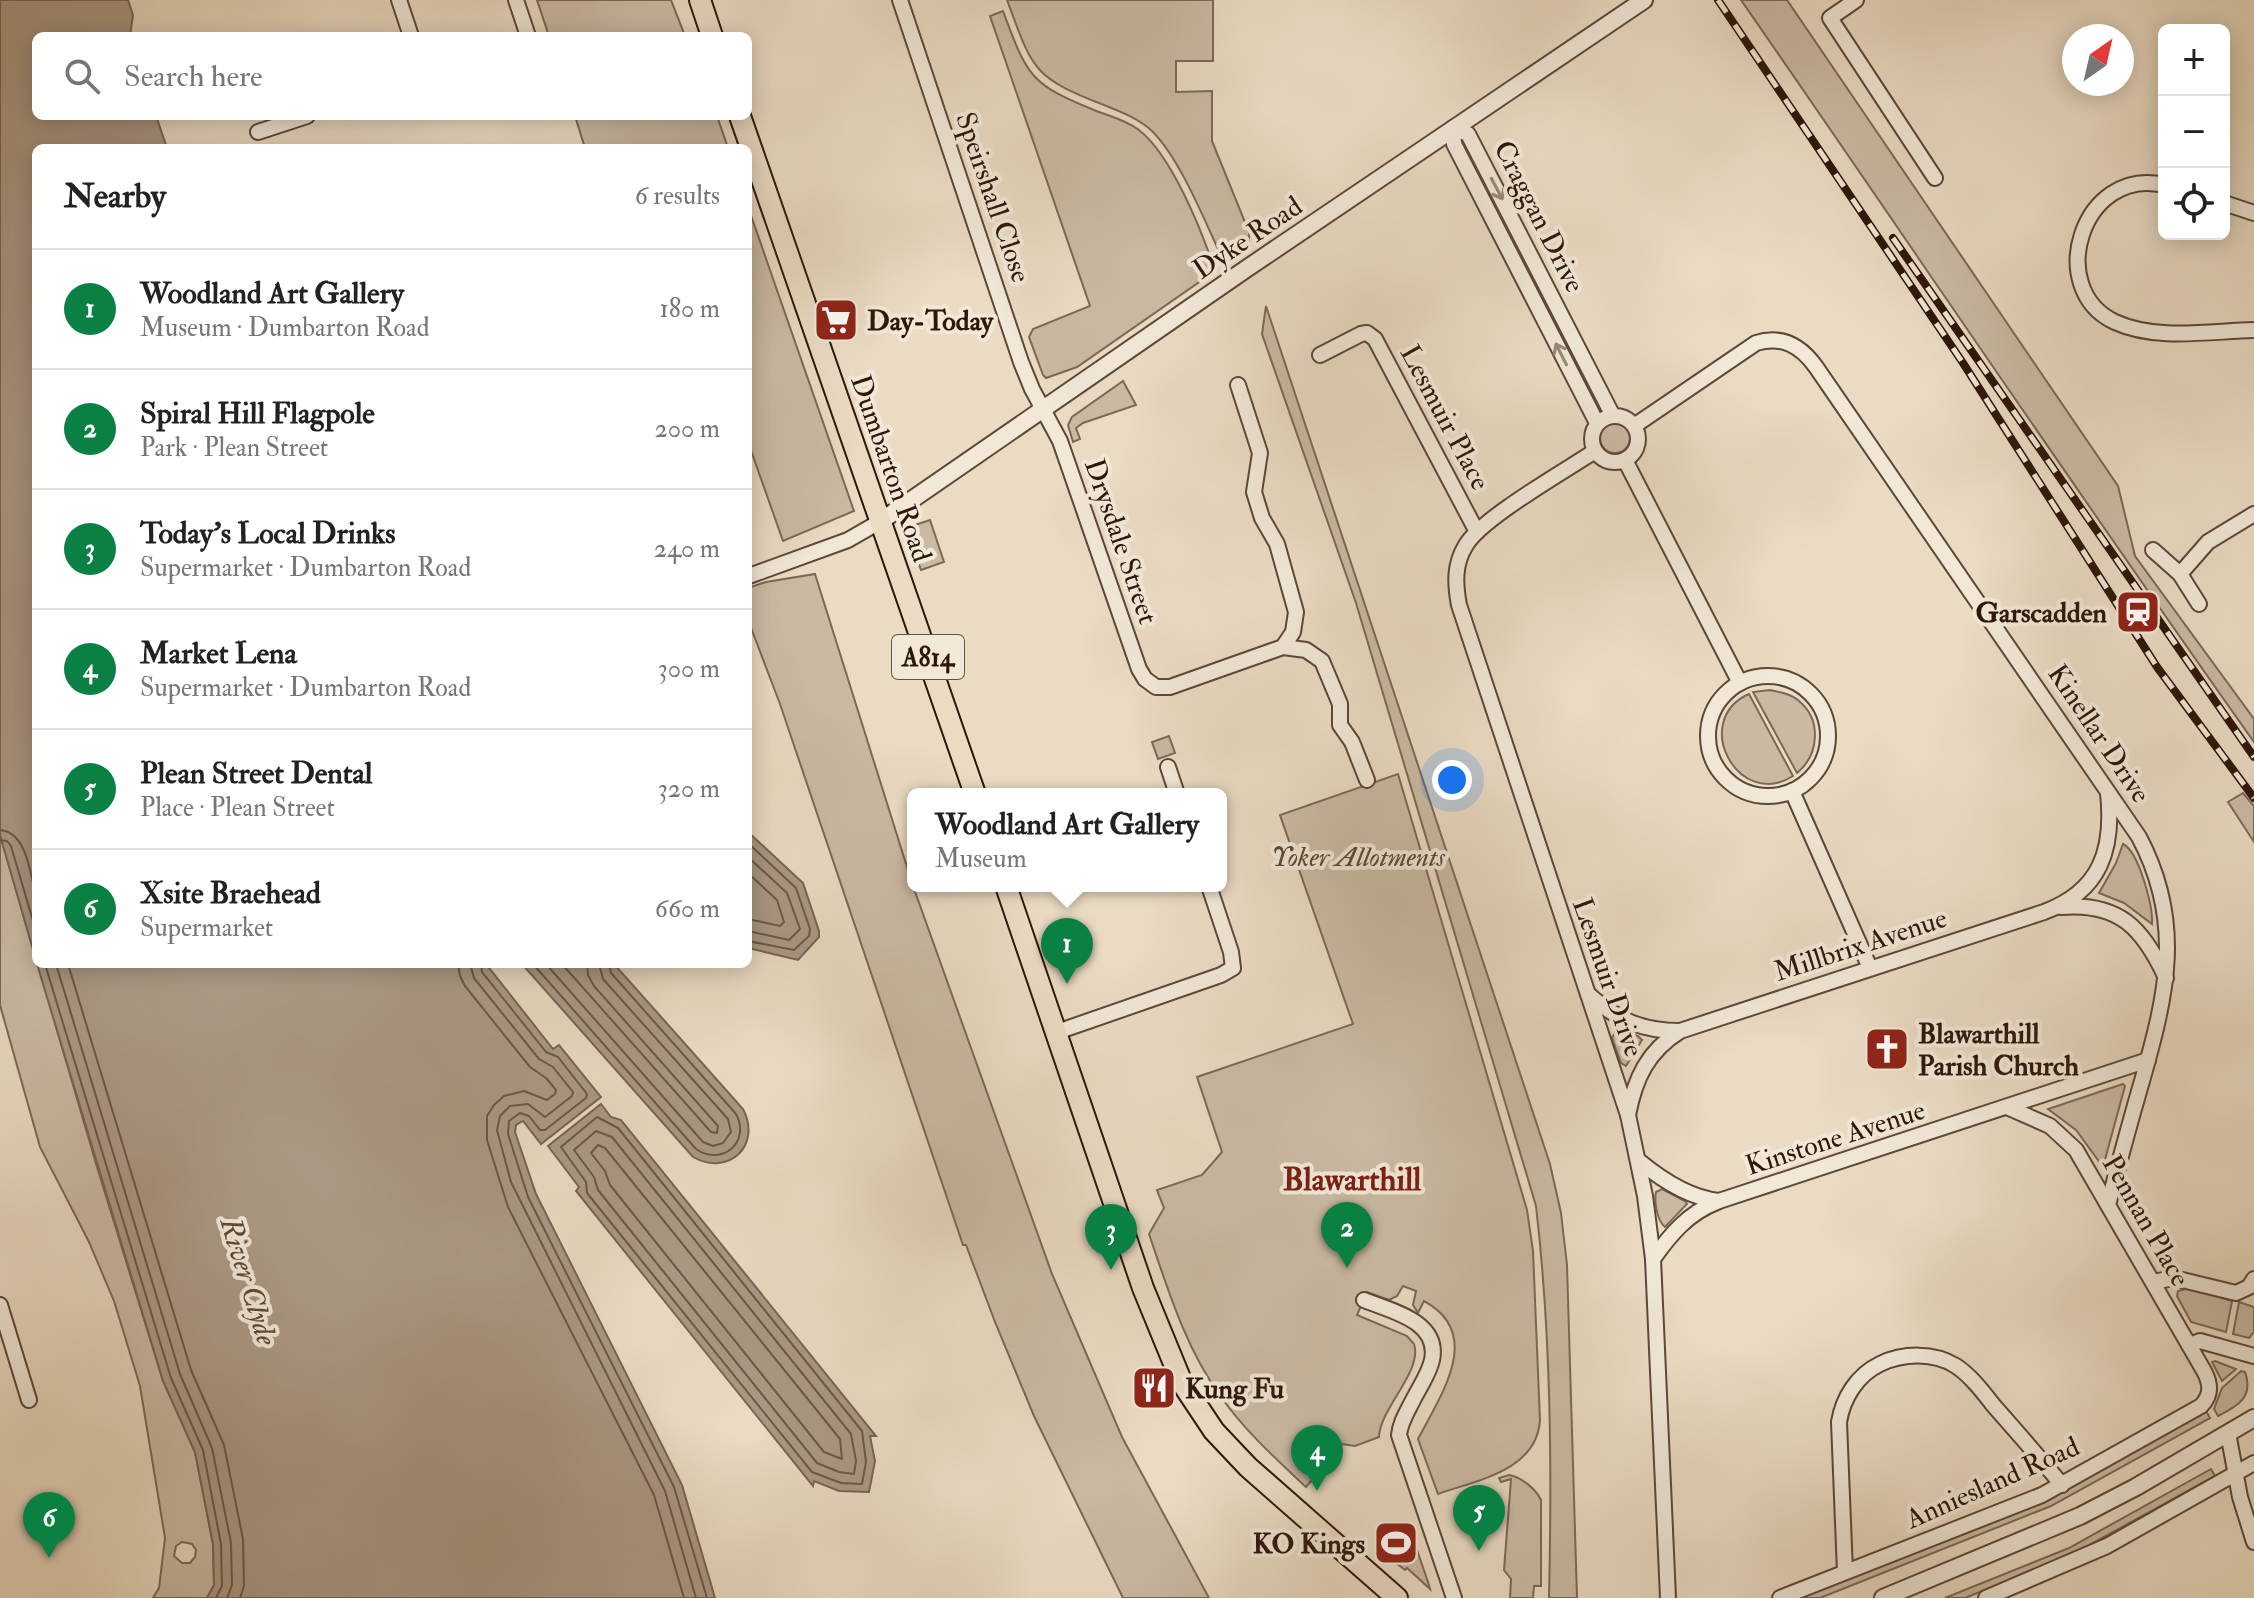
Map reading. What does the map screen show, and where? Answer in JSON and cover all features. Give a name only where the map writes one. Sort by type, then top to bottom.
[{"type":"main road","points":[[700,0],[711,32]]},
{"type":"main road","name":"Dumbarton Road","points":[[741,120],[750,144]]},
{"type":"main road","name":"Dumbarton Road","points":[[752,150],[973,788]]},
{"type":"main road","points":[[1008,892],[1143,1288],[1182,1383],[1214,1431],[1248,1467],[1397,1598]]},
{"type":"street","points":[[399,0],[410,32]]},
{"type":"street","points":[[516,0],[527,32]]},
{"type":"street","name":"Speirshall Close","points":[[900,0],[1021,362],[1043,408]]},
{"type":"street","name":"Dyke Road","points":[[881,521],[1257,261],[1644,0]]},
{"type":"street","points":[[1856,0],[1830,18],[1935,178]]},
{"type":"street","points":[[258,132],[295,120]]},
{"type":"street","name":"Craggan Drive","points":[[1597,423],[1454,144],[1453,128],[1468,134],[1613,416]]},
{"type":"street","points":[[2158,185],[2135,185],[2118,190],[2088,217],[2076,254],[2080,279],[2087,295],[2095,307],[2113,321],[2137,329],[2169,333],[2254,330]]},
{"type":"street","points":[[2230,205],[2254,213]]},
{"type":"street","name":"Lesmuir Place","points":[[1320,355],[1361,334],[1367,333],[1375,339],[1477,532]]},
{"type":"street","name":"Kinellar Drive","points":[[1634,426],[1756,343],[1778,340],[1799,348],[1816,367],[2139,837],[2156,876],[2167,922],[2167,979],[2108,1205]]},
{"type":"street","points":[[1238,385],[1260,453],[1254,492],[1262,518],[1277,544],[1296,612],[1293,632],[1283,647],[1306,650],[1322,661],[1340,704],[1340,725],[1352,742],[1367,780]]},
{"type":"street","name":"Drysdale Street","points":[[1043,408],[1065,452],[1145,679],[1156,687],[1170,687],[1283,647]]},
{"type":"street","points":[[1613,416],[1625,418],[1634,426],[1637,445],[1625,460],[1605,460],[1595,451],[1592,436],[1597,423],[1613,416]]},
{"type":"street","name":"Lesmuir Drive","points":[[1595,451],[1477,532],[1466,546],[1457,567],[1456,579],[1459,605],[1628,1115],[1639,1161],[1653,1259],[1668,1598]]},
{"type":"street","points":[[1625,460],[1740,683]]},
{"type":"street","points":[[2180,574],[2208,542],[2254,514]]},
{"type":"street","points":[[752,575],[848,540],[881,521]]},
{"type":"street","points":[[2153,550],[2180,574],[2199,604]]},
{"type":"street","points":[[1755,677],[1787,679],[1801,686],[1822,710],[1828,733],[1824,757],[1806,782],[1792,791],[1768,795],[1744,790],[1729,782],[1718,769],[1708,738],[1713,713],[1726,693],[1740,683],[1755,677]]},
{"type":"street","points":[[1168,767],[1175,788]]},
{"type":"street","points":[[1792,791],[1870,968]]},
{"type":"street","name":"Millbrix Avenue","points":[[2057,907],[2081,890],[2102,861],[2110,828],[2108,791]]},
{"type":"street","points":[[1057,1032],[1221,975],[1233,968],[1231,952],[1211,892]]},
{"type":"street","name":"Millbrix Avenue","points":[[1628,1115],[1641,1070],[1659,1046],[1680,1031],[2057,907],[2089,906],[2122,918],[2145,939],[2167,979]]},
{"type":"street","name":"Millbrix Avenue","points":[[1588,994],[1626,1022],[1648,1030],[1680,1031]]},
{"type":"street","name":"Kinstone Avenue","points":[[1653,1259],[1687,1219],[1719,1201],[2148,1060]]},
{"type":"street","name":"Pennan Place","points":[[2007,1107],[2043,1122],[2066,1138],[2076,1150],[2208,1378],[2210,1390]]},
{"type":"street","name":"Kinstone Avenue","points":[[1639,1161],[1678,1188],[1700,1198],[1719,1201]]},
{"type":"street","points":[[2153,1282],[2174,1278],[2236,1293],[2249,1287],[2254,1279]]},
{"type":"street","points":[[1364,1300],[1422,1326],[1432,1346],[1428,1370],[1399,1435],[1454,1598]]},
{"type":"street","points":[[0,1305],[29,1400]]},
{"type":"street","points":[[2189,1345],[2204,1342],[2254,1356]]},
{"type":"street","points":[[1845,1572],[1839,1422],[1843,1404],[1858,1381],[1871,1369],[1887,1361],[1918,1355],[1942,1359],[1954,1365],[1974,1383],[2062,1485]]},
{"type":"street","name":"Anniesland Road","points":[[1780,1598],[2042,1495],[2201,1406],[2210,1390]]},
{"type":"street","points":[[1883,1598],[2060,1526],[2136,1487],[2254,1418]]},
{"type":"street","points":[[2228,1433],[2235,1473],[2254,1542]]},
{"type":"street","points":[[1986,1598],[2107,1546],[2254,1463]]},
{"type":"green space","points":[[537,0],[671,0],[683,32],[548,32]]},
{"type":"green space","points":[[1007,0],[1213,0],[1213,61],[1176,61],[1176,92],[1212,91],[1212,141],[1249,232],[1249,249],[1225,264],[1183,176],[1163,144],[1135,119],[1062,87],[1038,68],[1023,42]]},
{"type":"green space","points":[[1741,0],[1787,0],[2118,486],[2135,556],[2254,719],[2254,742],[2060,465]]},
{"type":"green space","points":[[1003,11],[1025,64],[1043,84],[1072,101],[1129,124],[1151,142],[1184,195],[1215,271],[1077,367],[1046,378],[1029,337],[1033,329],[1090,306],[990,16]]},
{"type":"green space","points":[[576,120],[718,120],[727,144],[584,144]]},
{"type":"green space","points":[[1468,149],[1512,230],[1505,233]]},
{"type":"green space","points":[[752,218],[854,511],[783,541],[752,453]]},
{"type":"green space","points":[[1521,247],[1562,327],[1555,331],[1514,251]]},
{"type":"green space","points":[[1266,306],[1550,1164],[1561,1213],[1567,1265],[1577,1598],[1549,1598],[1549,1402],[1545,1303],[1536,1206],[1356,603],[1262,334]]},
{"type":"green space","points":[[1123,381],[1136,405],[1083,423],[1076,428],[1080,439],[1073,442],[1068,425],[1072,417]]},
{"type":"green space","points":[[1615,423],[1626,427],[1630,438],[1626,449],[1615,453],[1604,449],[1600,438],[1604,427]]},
{"type":"green space","points":[[930,520],[944,562],[921,570],[906,528]]},
{"type":"green space","points":[[815,574],[907,867],[907,892],[915,892],[1052,1274],[1122,1437],[1209,1598],[1123,1598],[1034,1416],[966,1245],[963,1245],[780,704],[752,630],[752,587]]},
{"type":"green space","points":[[1770,690],[1796,699],[1806,709],[1814,727],[1810,757],[1797,773],[1753,692]]},
{"type":"green space","points":[[1749,694],[1793,776],[1773,784],[1755,782],[1739,772],[1728,758],[1722,741],[1723,723],[1732,706]]},
{"type":"green space","points":[[1169,736],[1175,753],[1158,759],[1152,742]]},
{"type":"green space","name":"Yoker Allotments","points":[[1398,774],[1527,1210],[1533,1251],[1540,1421],[1536,1438],[1528,1452],[1502,1471],[1438,1494],[1418,1439],[1446,1385],[1455,1348],[1452,1330],[1442,1315],[1424,1301],[1418,1313],[1413,1305],[1416,1291],[1403,1286],[1397,1296],[1389,1300],[1367,1292],[1357,1315],[1407,1336],[1414,1344],[1412,1366],[1386,1414],[1379,1437],[1355,1446],[1335,1443],[1323,1467],[1306,1487],[1251,1433],[1209,1379],[1179,1318],[1149,1234],[1164,1208],[1157,1190],[1202,1175],[1222,1152],[1197,1077],[1353,1024],[1280,815]]},
{"type":"green space","points":[[2243,793],[2254,806],[2254,842],[2228,802]]},
{"type":"green space","points":[[0,835],[32,945],[32,968],[39,968],[163,1381],[195,1452],[213,1544],[214,1585],[207,1598],[153,1598],[159,1588],[165,1538],[140,1386],[114,1301],[89,1242],[40,1147],[0,1005]],"holes":[[[182,1542],[192,1544],[196,1550],[190,1563],[182,1563],[174,1556],[176,1546]]]},
{"type":"green space","points":[[2123,844],[2139,868],[2152,924],[2124,903],[2099,893]]},
{"type":"green space","points":[[1617,1029],[1642,1040],[1626,1066],[1621,1063],[1612,1038]]},
{"type":"green space","points":[[2123,1084],[2125,1086],[2103,1167],[2076,1130],[2048,1109]]},
{"type":"green space","points":[[1662,1189],[1687,1204],[1665,1227],[1658,1216],[1655,1200],[1656,1192]]},
{"type":"green space","points":[[2189,1288],[2232,1301],[2226,1332],[2191,1322],[2177,1296],[2178,1291]]},
{"type":"green space","points":[[2239,1302],[2254,1307],[2254,1332],[2249,1338],[2233,1334]]},
{"type":"green space","points":[[2212,1362],[2236,1369],[2222,1381]]},
{"type":"green space","points":[[2241,1371],[2245,1372],[2247,1381],[2246,1394],[2238,1404],[2218,1416],[2214,1409],[2222,1388]]},
{"type":"green space","points":[[2206,1411],[2210,1418],[2051,1506],[1820,1598],[1797,1598],[2048,1499]]},
{"type":"green space","points":[[2211,1469],[2215,1476],[2073,1554],[1965,1598],[1945,1598],[2069,1548]]},
{"type":"green space","points":[[1509,1475],[1528,1484],[1541,1500],[1541,1586],[1534,1586],[1533,1598],[1510,1598],[1511,1579],[1504,1570],[1511,1479],[1501,1482],[1499,1478]]},
{"type":"green space","points":[[1416,1547],[1430,1589],[1407,1568],[1405,1570],[1391,1559]]},
{"type":"water","points":[[0,0],[128,0],[133,15],[131,32],[32,32],[32,120],[157,120],[166,144],[32,144],[32,946],[0,835]]},
{"type":"water","points":[[752,836],[803,883],[819,937],[798,960],[752,949]]},
{"type":"water","name":"River Clyde","points":[[38,968],[489,968],[553,1049],[559,1045],[601,1097],[541,1144],[523,1121],[516,1125],[515,1132],[536,1194],[682,1485],[715,1598],[207,1598],[214,1585],[213,1544],[195,1452],[163,1381]]},
{"type":"water","points":[[526,968],[618,968],[743,1109],[748,1134],[739,1154],[719,1163],[693,1157]]},
{"type":"water","points":[[601,1104],[611,1117],[621,1120],[876,1436],[870,1436],[875,1461],[869,1492],[839,1491],[814,1481],[813,1486],[576,1191],[579,1187],[548,1146]]},
{"type":"railway","points":[[1718,0],[1963,363],[2157,667],[2254,798]]},
{"type":"railway","points":[[1893,238],[2254,757]]},
{"type":"place","name":"Day-Today","points":[[836,320]]},
{"type":"place","name":"Garscadden","points":[[2138,612]]},
{"type":"place","name":"Woodland Art Gallery","points":[[1067,984]]},
{"type":"place","name":"Blawarthill Parish Church","points":[[1887,1049]]},
{"type":"place","name":"Spiral Hill Flagpole","points":[[1347,1268]]},
{"type":"place","name":"Today's Local Drinks","points":[[1111,1270]]},
{"type":"place","name":"Kung Fu","points":[[1154,1388]]},
{"type":"place","name":"Market Lena","points":[[1317,1491]]},
{"type":"place","name":"KO Kings","points":[[1396,1543]]},
{"type":"place","name":"Plean Street Dental","points":[[1479,1551]]},
{"type":"place","name":"Xsite Braehead","points":[[49,1558]]},
{"type":"district","name":"Blawarthill","points":[[1352,1179]]}]
